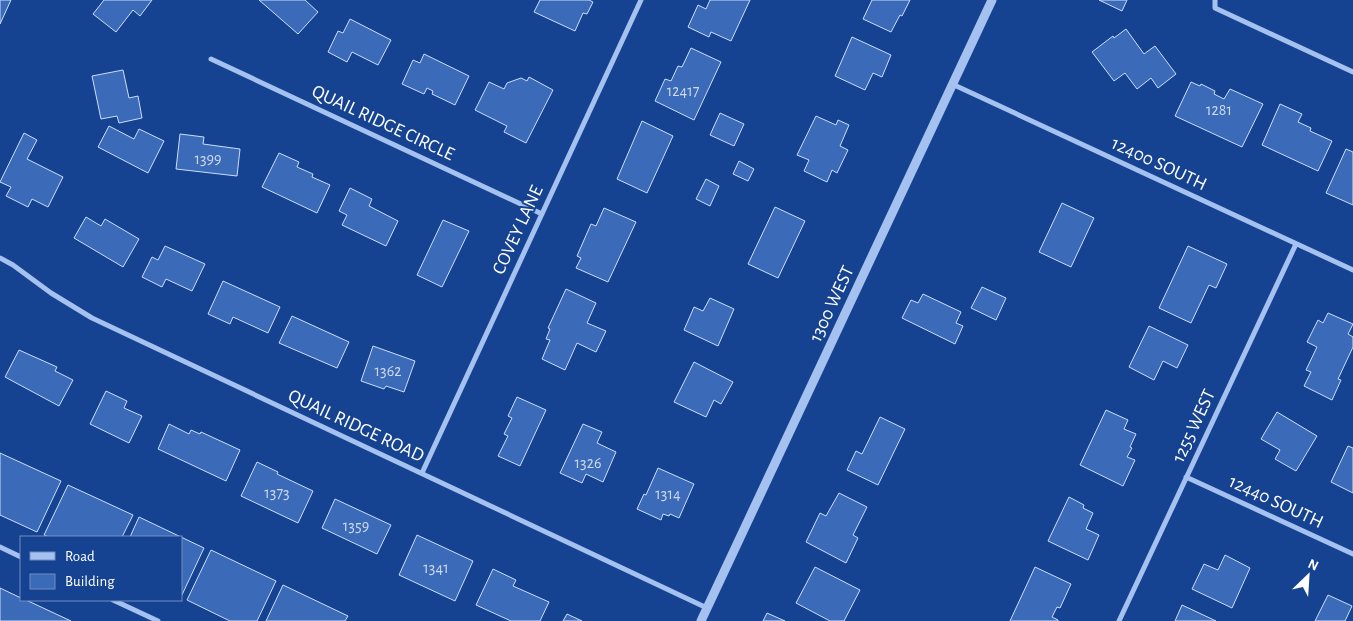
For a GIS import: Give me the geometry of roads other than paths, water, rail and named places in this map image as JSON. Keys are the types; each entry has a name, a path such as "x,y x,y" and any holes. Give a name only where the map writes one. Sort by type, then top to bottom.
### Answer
{"street":[{"name":"COVEY LANE","path":"422,473 641,0"},
{"name":"1300 WEST","path":"701,621 992,0"},
{"path":"1215,0 1216,8 1353,72"},
{"name":"QUAIL RIDGE CIRCLE","path":"211,59 542,214"},
{"name":"12400 SOUTH","path":"952,84 1353,270"},
{"name":"1255 WEST","path":"1119,621 1296,244"},
{"name":"QUAIL RIDGE ROAD","path":"0,258 92,318 707,608"},
{"name":"12440 SOUTH","path":"1186,477 1353,554"},
{"path":"0,547 20,557"},
{"path":"115,601 158,621"}]}
